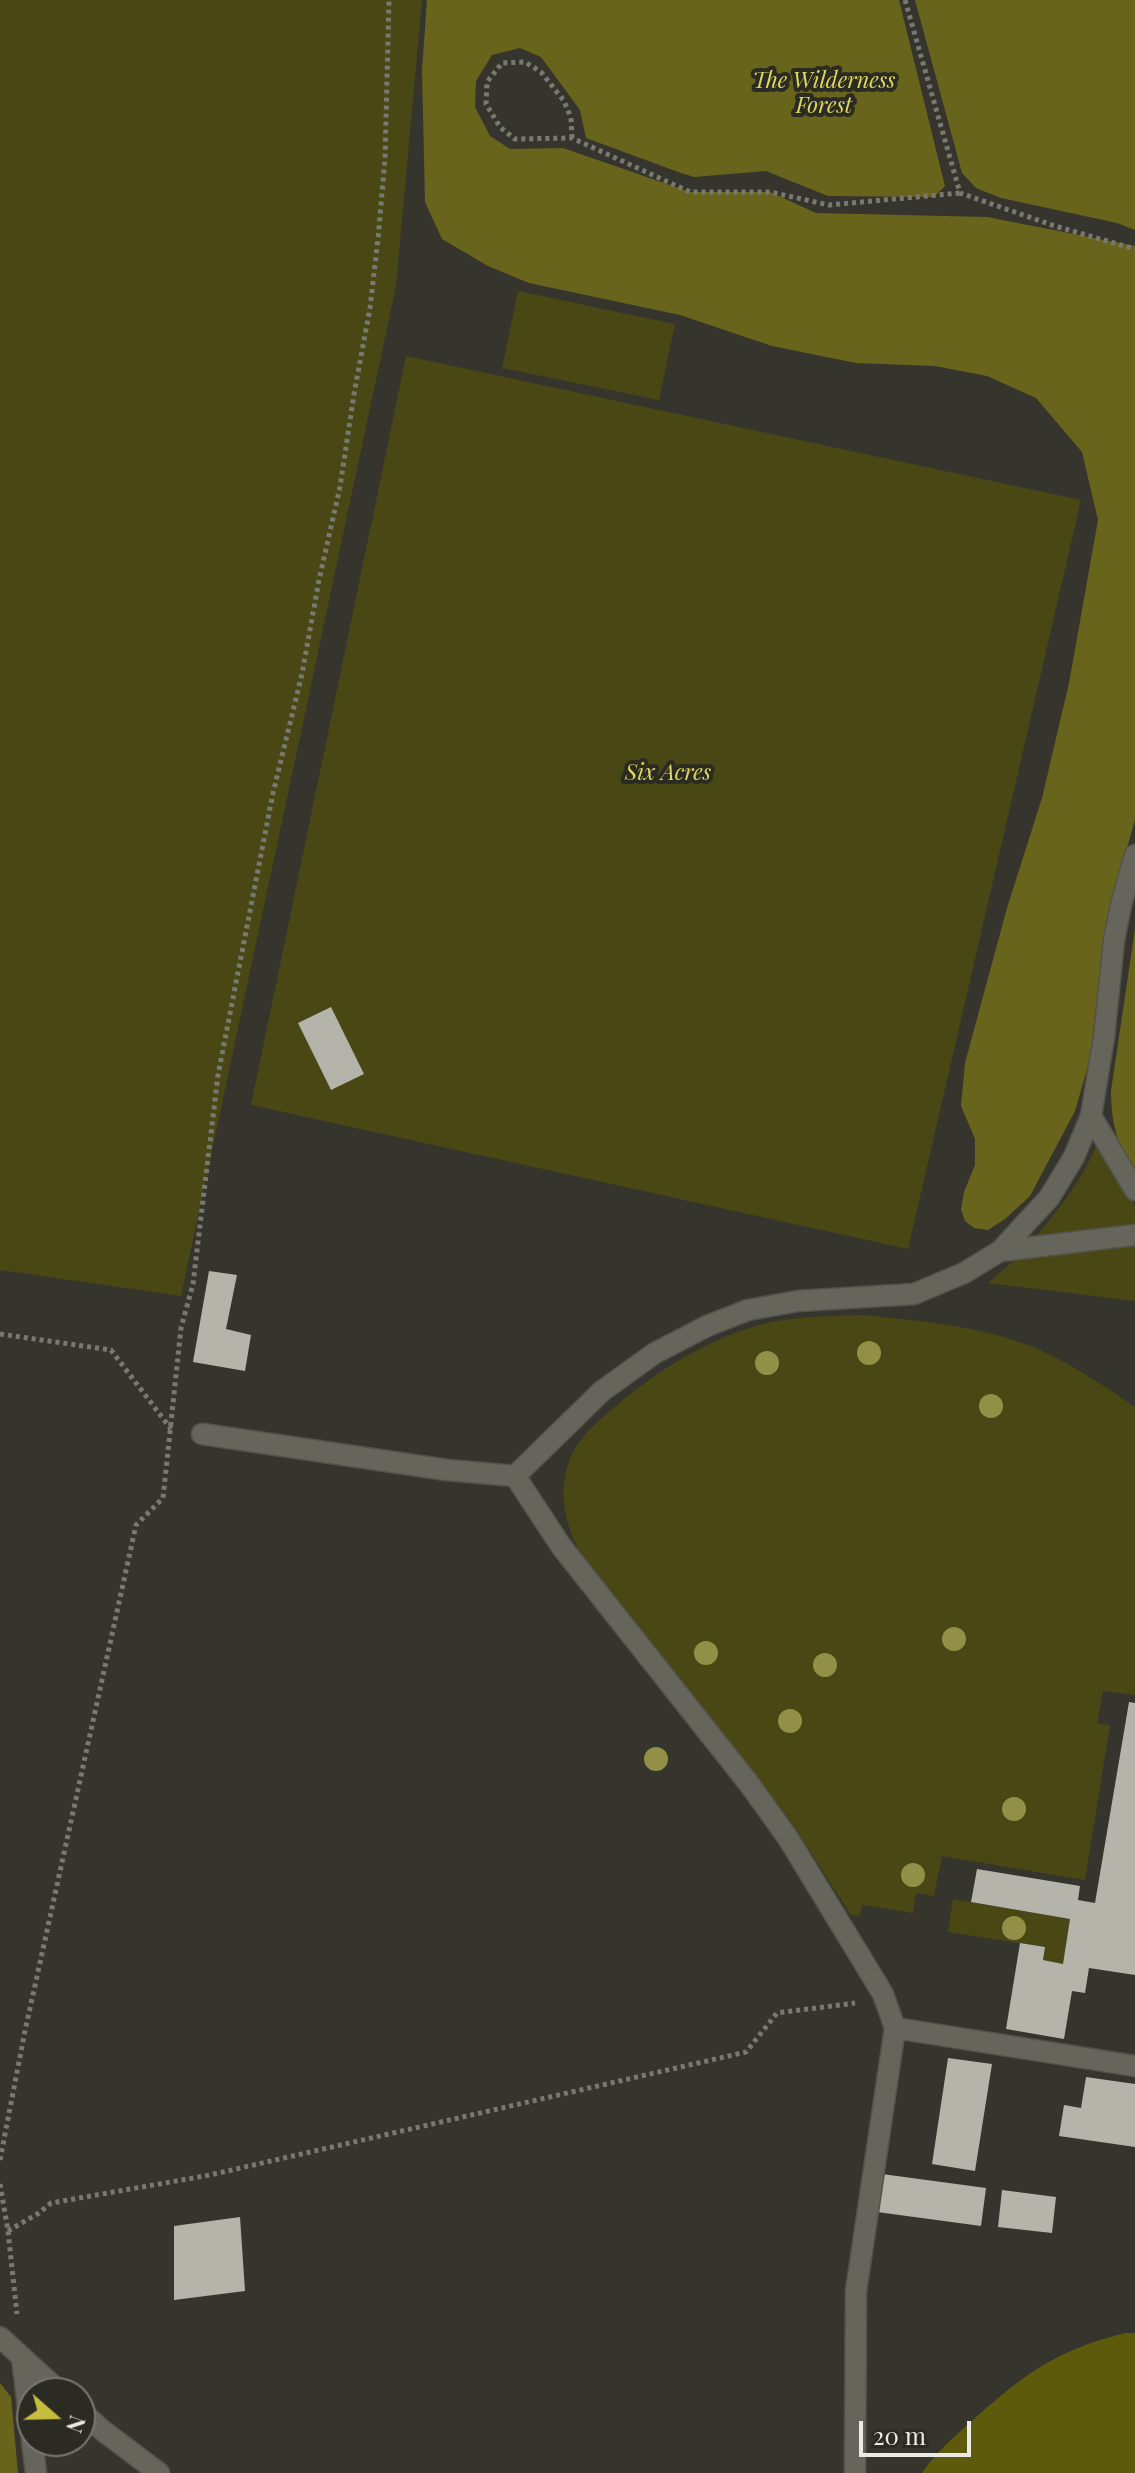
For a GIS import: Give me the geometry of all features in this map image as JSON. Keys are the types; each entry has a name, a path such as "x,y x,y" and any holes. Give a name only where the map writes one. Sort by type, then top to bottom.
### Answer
{"lane":[{"path":"202,1434 447,1470 515,1476 602,1391 655,1353 707,1326 748,1310 798,1301 914,1294 964,1273 1000,1251 1049,1198 1074,1157 1091,1116 1104,1037 1114,940 1135,855"},
{"path":"1091,1116 1135,1190"},
{"path":"1000,1251 1135,1235"},
{"path":"515,1476 561,1546 750,1785 788,1838 883,1994 895,2028 856,2291 855,2473"},
{"path":"895,2028 1135,2066"},
{"path":"0,2337 44,2377"},
{"path":"22,2357 36,2473"},
{"path":"96,2423 159,2473"}],"path":[{"path":"0,2160 25,2031 136,1525 163,1498 181,1328 193,1284 218,1075 273,793 302,674 340,487 370,308 385,159 389,0"},
{"path":"905,0 960,193"},
{"path":"572,138 571,118 564,101 541,72 525,62 502,63 487,82 486,104 500,127 515,139 572,138 690,192 770,192 829,205 960,193 1055,226 1135,249"},
{"path":"0,1334 111,1350 171,1430"},
{"path":"8,2231 51,2203 210,2175 746,2052 777,2013 863,2002"},
{"path":"0,2184 22,2357"}],"green space":[{"path":"0,0 422,0 396,286 181,1296 0,1270"},
{"name":"The Wilderness Forest","path":"427,0 899,0 945,186 934,197 828,196 766,171 694,177 681,173 586,138 580,110 541,57 520,48 492,55 476,81 475,107 490,136 510,149 563,148 690,192 770,192 816,213 987,217 1135,246 1135,820 1103,948 1090,1059 1075,1111 1030,1196 988,1230 974,1228 965,1221 961,1209 975,1165 975,1139 961,1106 965,1063 1007,908 1042,798 1069,683 1098,520 1082,452 1036,398 987,376 935,366 856,363 772,346 680,315 529,283 488,266 442,239 425,202 422,70"},
{"name":"The Wilderness Forest","path":"915,0 1135,0 1135,230 1117,223 1001,198 976,188 962,173"},
{"path":"518,291 675,324 659,400 502,368"},
{"name":"Six Acres","path":"406,356 1081,500 908,1249 251,1105"},
{"path":"1135,929 1135,1176 1117,1135 1111,1091"},
{"path":"1096,1146 1105,1152 1135,1206 1135,1226 1033,1240 1076,1184"},
{"path":"1135,1245 1135,1301 988,1283 1016,1259"},
{"path":"862,1315 978,1330 1023,1343 1068,1364 1135,1407 1135,1695 1103,1691 1097,1724 1110,1725 1085,1880 942,1856 934,1896 916,1893 913,1913 862,1905 860,1916 851,1915 792,1823 579,1550 574,1539 564,1504 565,1480 571,1456 590,1429 632,1393 683,1358 720,1339 759,1325 810,1317"},
{"path":"953,1899 1070,1919 1063,1964 1043,1960 1044,1947 948,1932"},
{"path":"0,2383 11,2397 18,2473 0,2473"}],"shaded area":[{"path":"1126,2333 1135,2333 1135,2473 922,2473 952,2439 1026,2376 1061,2355"}],"building":[{"path":"331,1007 364,1074 331,1090 298,1023"},
{"path":"209,1271 237,1275 226,1329 251,1335 245,1371 193,1362"},
{"path":"1129,1702 1135,1703 1135,1975 1089,1968 1085,1993 1072,1991 1064,2039 1006,2029 1020,1943 1045,1947 1043,1960 1063,1964 1070,1919 971,1902 977,1869 1080,1886 1078,1900 1095,1903"},
{"path":"948,2058 992,2064 975,2171 932,2164"},
{"path":"1086,2077 1135,2084 1135,2147 1059,2136 1064,2105 1081,2108"},
{"path":"882,2174 986,2188 981,2226 877,2212"},
{"path":"1002,2190 1056,2197 1052,2233 998,2227"},
{"path":"240,2217 245,2291 174,2300 174,2226"}]}
